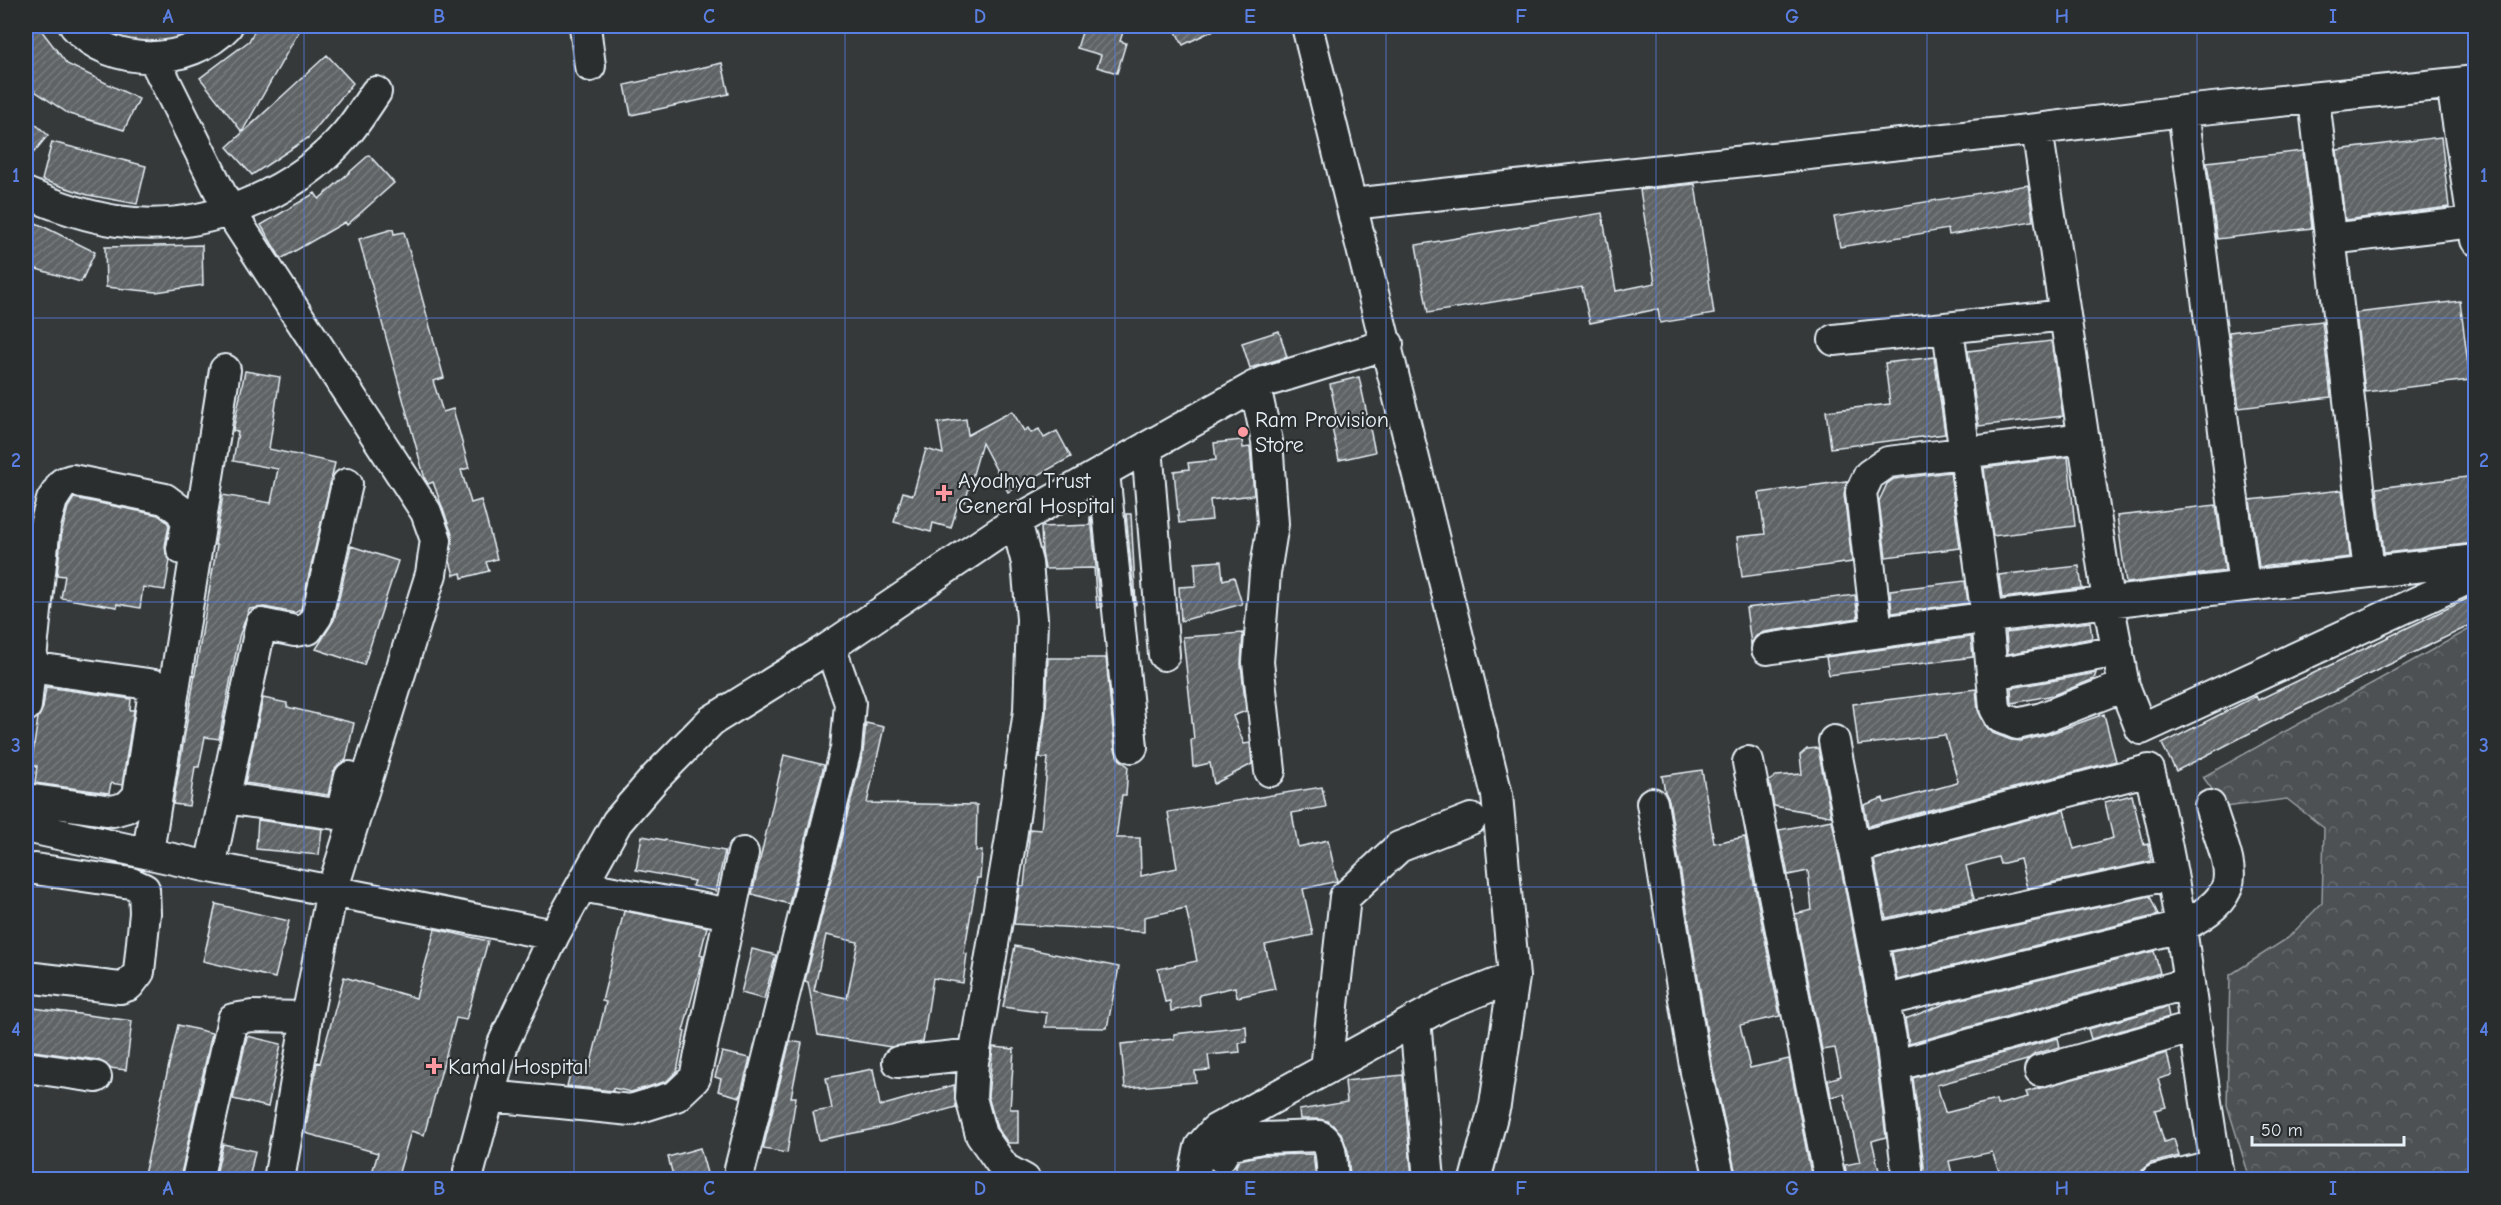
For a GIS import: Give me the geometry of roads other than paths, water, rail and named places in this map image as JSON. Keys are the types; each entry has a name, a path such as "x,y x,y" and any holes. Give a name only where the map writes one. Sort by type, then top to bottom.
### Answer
{"street":[{"path":"75,26 103,46 133,56 153,57 163,57 193,49 227,26"},
{"path":"585,26 590,66"},
{"path":"1307,26 1388,344 1497,795 1514,977 1495,1105 1475,1179"},
{"path":"153,57 229,210 426,512 436,540 431,574 333,891 307,1017 279,1179"},
{"path":"1353,204 2182,111 2464,83 2474,231 2330,239"},
{"path":"26,193 69,212 119,222 170,222 229,210 267,195 310,168 347,133 376,92"},
{"path":"2314,99 2369,572"},
{"path":"2182,111 2244,586"},
{"path":"2037,129 2108,601 2124,686 2141,729 2475,575"},
{"path":"1834,340 2065,315"},
{"path":"1948,329 1987,617 1995,708 2000,717 2018,723 2042,718 2124,686"},
{"path":"469,1179 469,1171 503,1044 554,935 617,822 656,777 711,721 830,647 1016,521 1255,386 1388,344"},
{"path":"148,852 225,370"},
{"path":"1255,386 1267,441 1272,524 1265,573 1258,662 1270,771"},
{"path":"1877,632 1861,492 1869,475 1888,462 2084,438"},
{"path":"1147,447 1164,655"},
{"path":"1104,472 1132,747"},
{"path":"26,706 45,525 52,500 63,483 72,480 165,500 181,511 187,523 173,605"},
{"path":"210,867 261,624 295,631 308,629 317,616 346,484"},
{"path":"1016,521 1027,563 1032,619 1029,711 1011,838 975,1054 972,1098 981,1135 1005,1169 1025,1179"},
{"path":"1767,649 2108,601 2475,560"},
{"path":"740,1169 846,749 850,703 830,647"},
{"path":"1992,674 2118,651"},
{"path":"26,800 113,811 127,807 138,796 155,685 30,667"},
{"path":"225,798 336,814 342,806 360,737"},
{"path":"1834,741 1894,1066 1907,1169 1904,1179"},
{"path":"1748,762 1830,1179"},
{"path":"1854,848 2149,770 2163,822 2172,874 2218,1172 2156,1179"},
{"path":"1652,803 1696,1072 1720,1179"},
{"path":"1883,1001 2181,927 2205,914 2224,896 2231,874 2210,806"},
{"path":"1326,1069 1345,897 1399,847 1471,819"},
{"path":"26,977 120,988 129,986 139,972 145,913 144,889 131,882 30,868 33,829 210,867 554,935"},
{"path":"489,1096 631,1110 676,1096 695,1078 743,853"},
{"path":"1872,939 2172,874"},
{"path":"582,886 730,914"},
{"path":"1219,1155 1326,1069 1443,1005 1514,977"},
{"path":"1894,1066 2189,982"},
{"path":"196,1179 233,1019 252,1016 307,1017"},
{"path":"1415,1020 1429,1179"},
{"path":"2040,1071 2196,1027"},
{"path":"898,1062 975,1054"},
{"path":"26,1067 96,1077"},
{"path":"1219,1155 1228,1145 1261,1138 1319,1136 1325,1138 1329,1145 1333,1179"},
{"path":"1193,1179 1200,1147 1219,1155"}],"place":[{"name":"Ram Provision Store","path":"1243,432"},
{"name":"Ayodhya Trust General Hospital","path":"944,493"},
{"name":"Kamal Hospital","path":"434,1066"}]}
